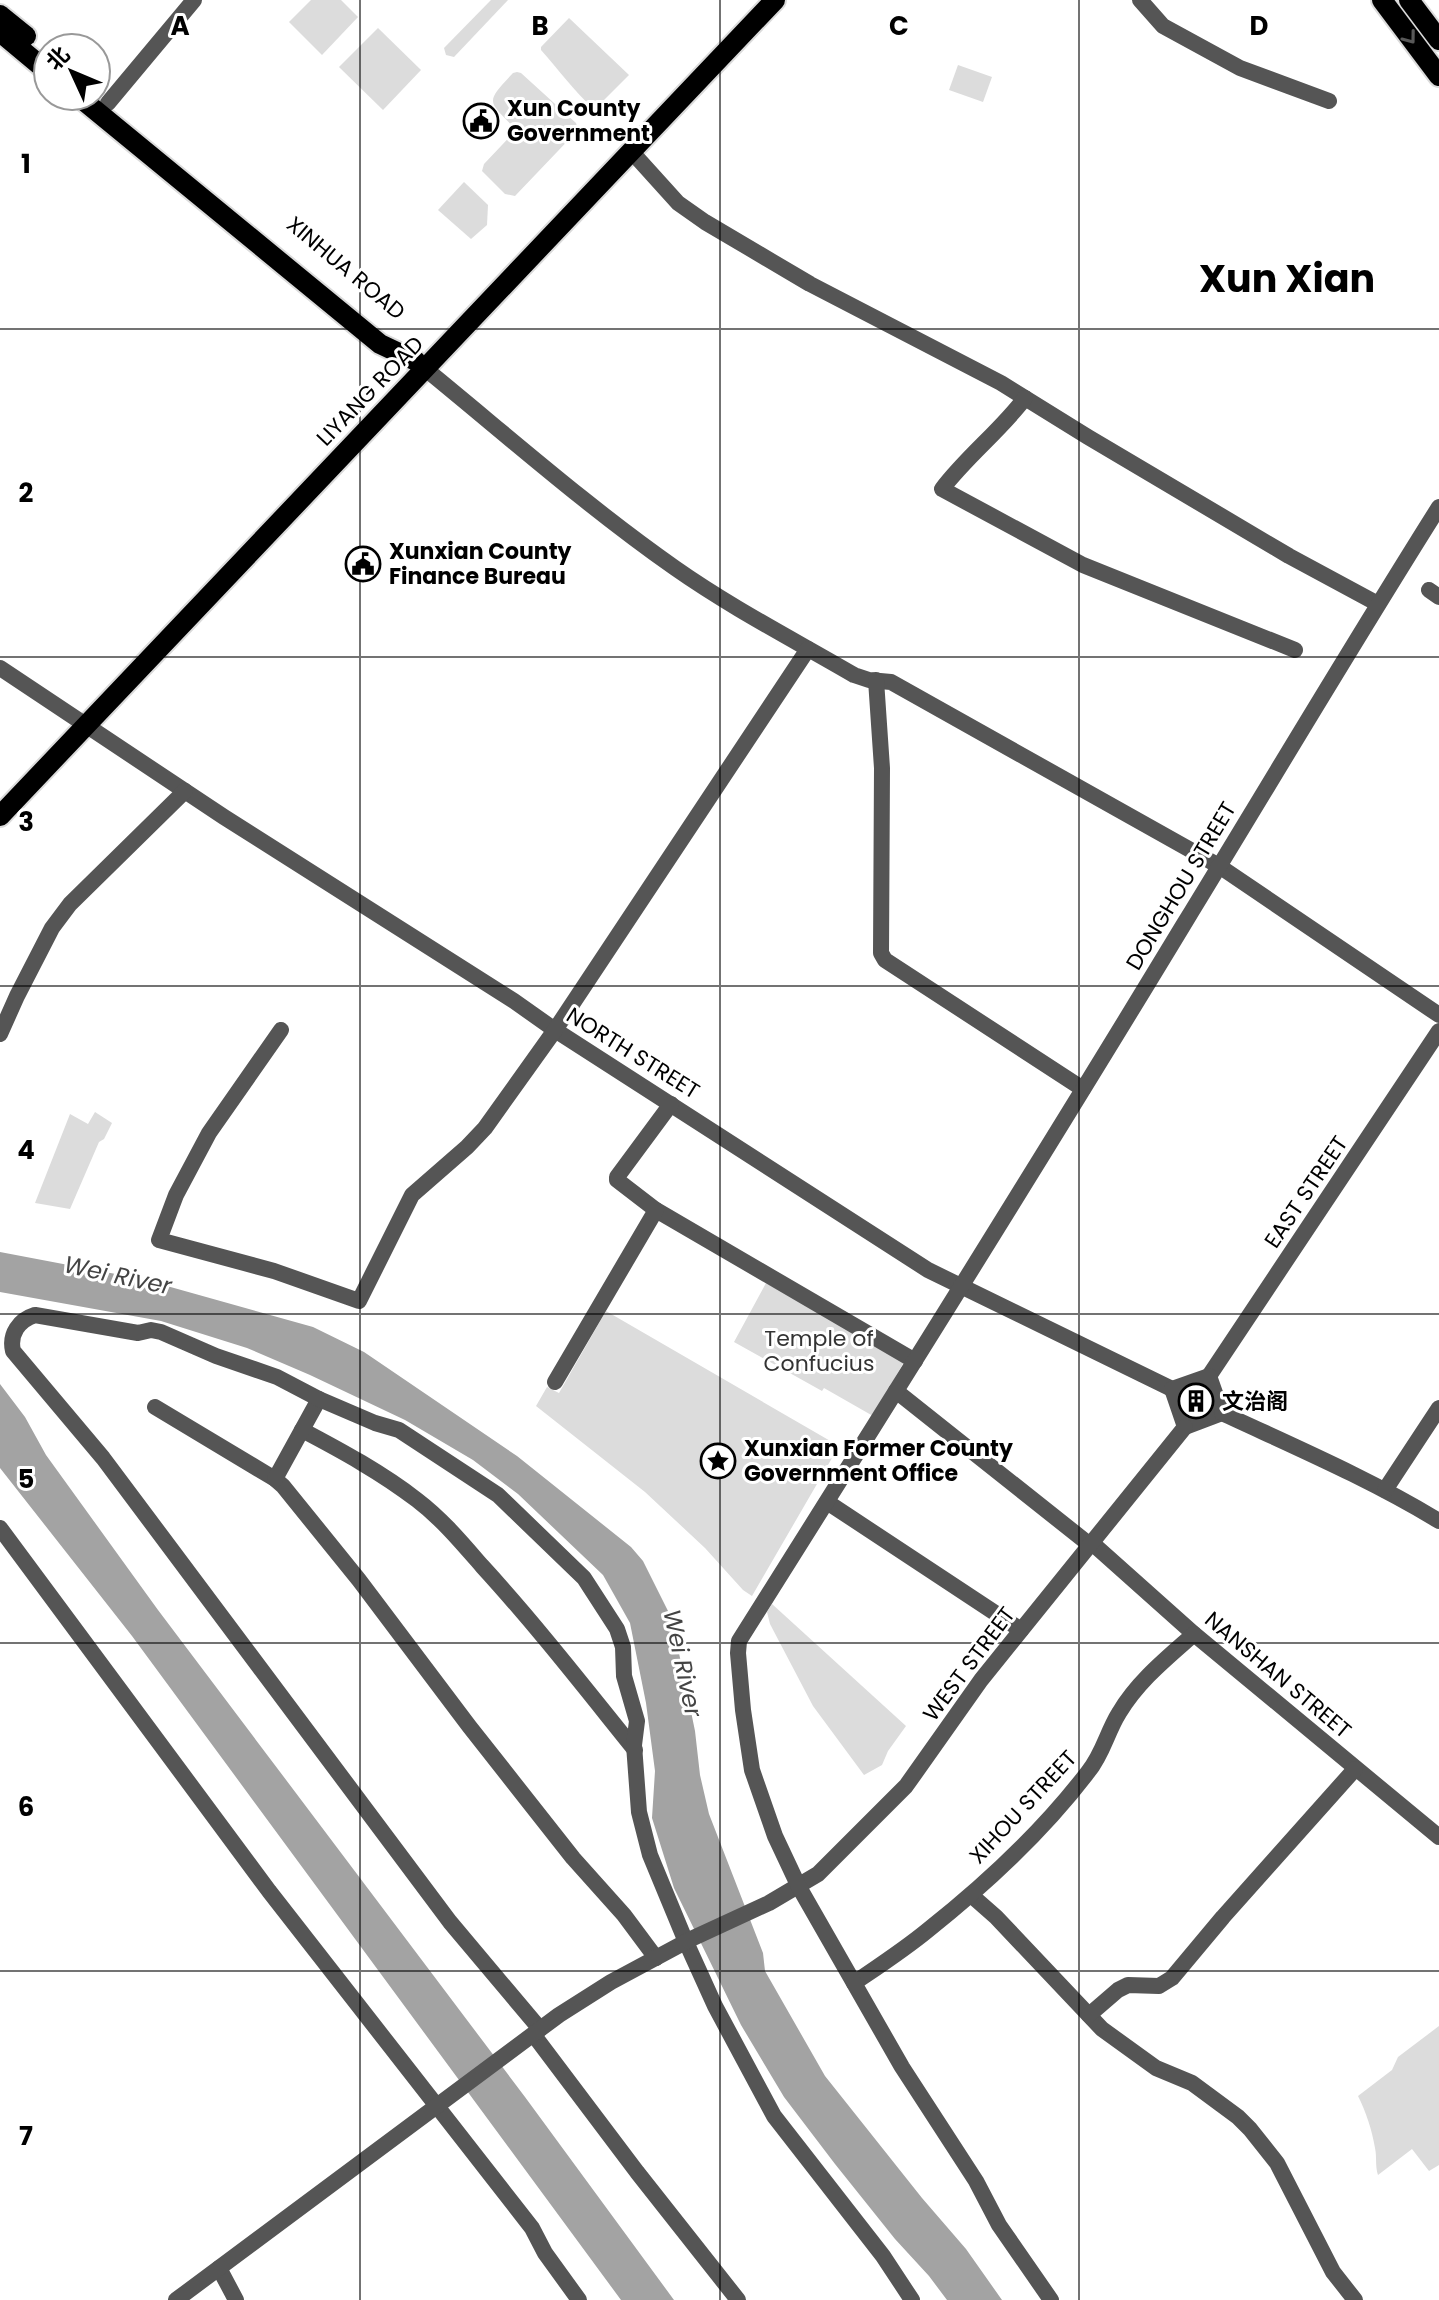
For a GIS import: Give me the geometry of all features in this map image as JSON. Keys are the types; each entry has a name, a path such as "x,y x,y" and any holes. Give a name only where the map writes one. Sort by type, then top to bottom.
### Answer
{"main road":[{"name":"LIYANG ROAD","path":"0,816 81,722 420,365 758,0"},
{"name":"LIYANG ROAD","path":"420,365 775,0"},
{"path":"1382,0 1439,76"},
{"path":"1409,0 1439,40"},
{"path":"0,15 32,41"},
{"path":"0,32 32,59"},
{"name":"XINHUA ROAD","path":"112,106 389,334 420,365"},
{"name":"XINHUA ROAD","path":"97,112 380,344 420,365"},
{"name":"LIYANG ROAD","path":"0,799 81,722"}],"street":[{"path":"112,87 194,0"},
{"path":"1140,0 1163,26 1240,68 1329,101"},
{"path":"631,151 678,203 697,217 810,284 1025,398 1299,562 1378,604"},
{"path":"420,365 590,504 673,566 742,612 854,675 891,682 1219,866 1439,1015"},
{"path":"1025,398 942,489 1083,565 1295,650"},
{"name":"DONGHOU STREET","path":"1051,2300 999,2225 976,2181 902,2067 799,1887 775,1836 752,1770 743,1710 739,1641 961,1288 1439,507"},
{"path":"281,1030 209,1133 176,1195 159,1240 274,1271 359,1301 412,1195 485,1128 555,1030 808,649"},
{"name":"NORTH STREET","path":"0,668 893,1249 961,1288 1172,1389"},
{"path":"876,680 882,768 881,953 885,960 1083,1089"},
{"path":"0,1034 52,928 70,904 185,791"},
{"name":"EAST STREET","path":"1209,1376 1439,1031"},
{"path":"671,1104 617,1180 656,1210 915,1361"},
{"path":"555,1382 656,1210"},
{"path":"738,2300 532,2037 450,1922 103,1458 13,1351 11,1344 15,1329 26,1318 35,1315 138,1333 151,1330 277,1377 319,1399 399,1430 498,1495 584,1578 617,1629 623,1647 624,1676 637,1721 635,1750 639,1812 650,1855 715,2006 774,2116 874,2243 912,2300"},
{"path":"1222,1413 1185,1427 1172,1389 1209,1376 1222,1413 1385,1490 1439,1521"},
{"name":"NANSHAN STREET","path":"896,1391 1091,1544 1194,1634 1439,1837"},
{"path":"275,1479 319,1399"},
{"path":"155,1407 283,1486 554,1834 594,1884 624,1915 656,1958"},
{"path":"1385,1490 1439,1408"},
{"name":"WEST STREET","path":"176,2300 442,2102 611,1982 688,1940 767,1904 818,1874 906,1786 981,1680 1185,1427"},
{"path":"302,1430 399,1487 449,1529 523,1611 635,1750"},
{"path":"827,1502 1021,1630"},
{"path":"0,1528 269,1891 442,2102 579,2300"},
{"name":"XIHOU STREET","path":"854,1983 926,1932 971,1895 1039,1828 1090,1771 1119,1713 1135,1690 1194,1634"},
{"path":"1089,2015 1128,1985 1159,1986 1172,1978 1355,1769"},
{"path":"971,1895 996,1917 1102,2029 1164,2073 1192,2083 1250,2129 1277,2163 1333,2272 1355,2300"},
{"path":"219,2268 236,2300"}],"green space":[{"path":"311,0 341,0 358,17 322,55 289,22"},
{"path":"491,0 508,0 454,57 446,55 444,48"},
{"path":"569,18 629,75 596,108 579,94 541,50"},
{"path":"378,28 421,70 383,110 339,67"},
{"path":"958,65 992,77 983,102 949,90"},
{"path":"517,72 576,123 578,130 515,196 505,194 482,171 484,164 516,130 493,102 497,91"},
{"path":"464,182 488,205 487,225 471,239 438,210"},
{"path":"95,1112 112,1123 104,1139 99,1142 70,1209 35,1203 70,1114 88,1124"},
{"name":"Temple of Confucius","path":"766,1283 905,1360 873,1416 734,1342"},
{"name":"Xunxian Former County Government Office","path":"606,1311 839,1446 752,1596 645,1492 536,1406 547,1387 559,1393"},
{"path":"772,1604 906,1726 882,1765 864,1775 813,1706 770,1624 767,1612"},
{"path":"1439,2026 1439,2165 1429,2171 1412,2149 1378,2175 1372,2135 1358,2096 1392,2070 1398,2057"}],"water":[{"name":"Wei River","path":"0,1252 142,1279 313,1327 364,1352 517,1456 631,1547 643,1561 672,1619 709,1814 763,1953 765,1971 825,2076 966,2249 1002,2300 947,2300 784,2097 741,2025 674,1888 652,1818 655,1771 646,1703 630,1623 603,1575 518,1494 473,1460 405,1420 247,1348 161,1321 0,1292"},
{"path":"0,1384 25,1417 46,1455 158,1610 674,2300 621,2300 132,1636 0,1468"}],"place":[{"name":"Xun County Government","path":"481,121"},
{"name":"Xunxian County Finance Bureau","path":"363,564"},
{"name":"文治阁","path":"1196,1401"},
{"name":"Xunxian Former County Government Office","path":"718,1461"}],"district":[{"name":"Xun Xian","path":"1287,278"}]}
